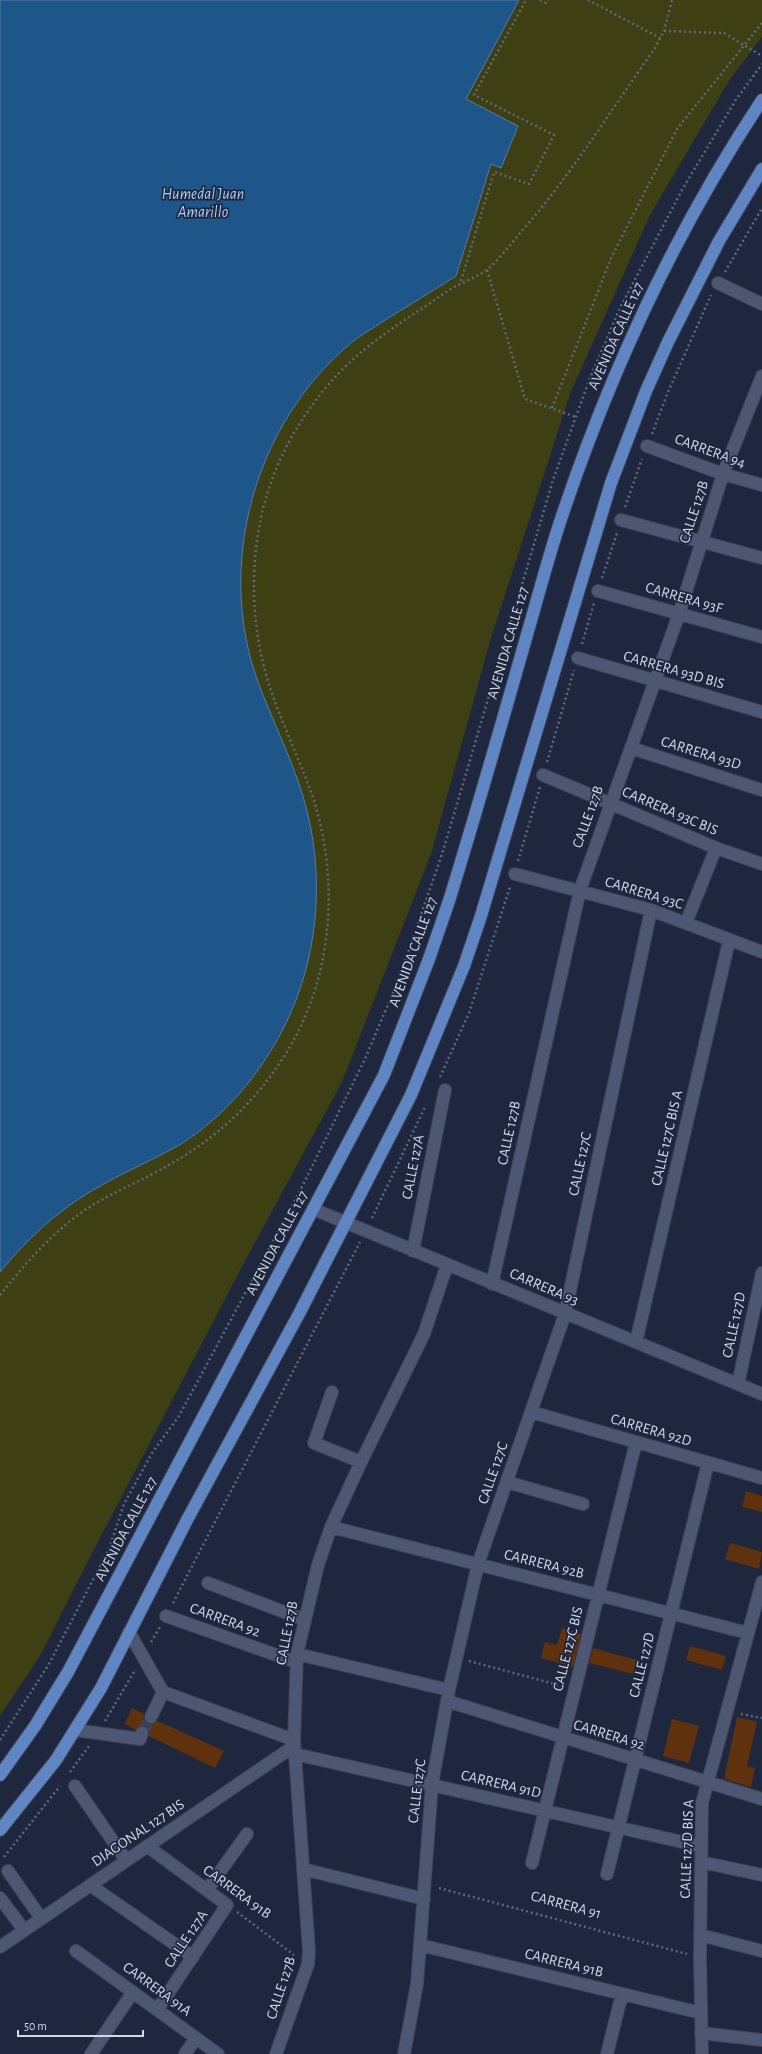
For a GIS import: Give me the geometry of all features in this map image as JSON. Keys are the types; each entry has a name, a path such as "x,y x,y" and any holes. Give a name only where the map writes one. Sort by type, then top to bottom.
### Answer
{"main road":[{"name":"AVENIDA CALLE 127","path":"0,1775 35,1726 68,1672 384,1075 429,959 468,838 562,516 592,430 627,346 663,269 716,175 760,105"},
{"path":"0,1830 56,1760 101,1688 129,1632 346,1223 411,1096 464,966 526,769 577,593 611,483 646,391 697,283 762,169"}],"street":[{"path":"718,283 762,304"},
{"name":"CALLE 127B","path":"492,1284 580,890 679,614 723,474 762,376"},
{"name":"CARRERA 94","path":"647,446 723,474 762,485"},
{"path":"621,520 762,558"},
{"name":"CARRERA 93F","path":"598,590 762,637"},
{"name":"CARRERA 93D BIS","path":"578,658 655,682 762,712"},
{"name":"CARRERA 93D","path":"631,748 762,790"},
{"name":"CARRERA 93C BIS","path":"543,775 716,848 762,864"},
{"path":"686,923 716,848"},
{"name":"CARRERA 93C","path":"514,874 580,890 651,910 762,952"},
{"name":"CALLE 127C","path":"404,2054 417,1984 432,1784 448,1696 478,1564 565,1314 651,910"},
{"name":"CALLE 127C BIS A","path":"636,1342 729,940"},
{"name":"CALLE 127A","path":"413,1251 445,1090"},
{"name":"CARRERA 93","path":"313,1209 762,1394"},
{"name":"CALLE 127B","path":"276,2054 308,1964 308,1931 294,1747 297,1658 305,1620 318,1565 331,1527 424,1334 447,1265"},
{"name":"CALLE 127D","path":"738,1384 762,1273"},
{"path":"332,1392 314,1443 361,1462"},
{"name":"CARRERA 92D","path":"531,1412 762,1478"},
{"name":"CALLE 127C BIS","path":"532,1863 636,1442"},
{"name":"CALLE 127D","path":"607,1874 708,1463"},
{"path":"507,1482 583,1504"},
{"name":"CARRERA 92B","path":"331,1527 748,1633"},
{"name":"CALLE 127D BIS A","path":"702,2054 700,2013 700,1846 702,1803 762,1582"},
{"path":"208,1583 305,1620"},
{"name":"CARRERA 92","path":"166,1616 297,1658 448,1696 563,1737 762,1799"},
{"path":"129,1632 163,1692 151,1717"},
{"name":"CARRERA 91D","path":"163,1692 294,1747 432,1784 700,1846"},
{"path":"75,1730 140,1739 142,1733"},
{"name":"DIAGONAL 127 BIS","path":"0,1947 294,1747"},
{"path":"75,1786 126,1860"},
{"path":"207,1890 247,1834"},
{"name":"CARRERA 91B","path":"147,1846 227,1905"},
{"path":"700,1862 762,1875"},
{"path":"303,1869 424,1899"},
{"path":"8,1871 41,1918"},
{"path":"90,1885 193,1956"},
{"path":"0,1898 24,1930"},
{"name":"CALLE 127A","path":"157,2010 227,1905"},
{"path":"700,1935 762,1951"},
{"name":"CARRERA 91B","path":"420,1945 700,2013"},
{"name":"CARRERA 91A","path":"76,1951 218,2054"},
{"path":"90,2054 133,1992"},
{"path":"607,2054 622,1994"},
{"path":"701,2033 762,2040"},
{"path":"185,2054 196,2038"}],"path":[{"path":"461,282 494,172 529,184 554,135 474,95 526,0"},
{"path":"540,0 546,3 548,0"},
{"path":"588,0 660,38"},
{"path":"0,1296 39,1250 64,1226 85,1210 107,1196 155,1173 196,1150 230,1123 264,1086 288,1051 298,1031 316,986 323,960 329,901 326,845 312,795 270,687 264,667 256,626 254,605 255,556 258,534 267,496 280,460 297,428 320,395 365,349 461,282 487,270 549,200 660,38 664,31 672,0"},
{"path":"552,408 612,256 677,129 762,23"},
{"path":"664,31 724,33 762,56"},
{"path":"0,1740 49,1664 109,1549 124,1504 152,1453 179,1416 298,1195 365,1060 400,976 443,851 553,480 590,378 620,308 682,190 735,101 762,64"},
{"path":"487,270 525,399 576,417"},
{"path":"457,1657 575,1690"},
{"path":"727,1711 762,1718"},
{"name":"CARRERA 91","path":"425,1884 700,1958"},
{"name":"CARRERA 91B","path":"227,1905 308,1964"}],"shaded area":[{"path":"519,0 762,0 762,37 730,79 650,215 570,394 491,638 431,854 342,1082 245,1261 40,1656 0,1716 0,1272 31,1238 67,1207 104,1184 181,1144 218,1116 250,1081 264,1062 287,1021 296,1000 305,974 311,948 315,921 316,866 313,839 300,787 258,682 246,637 241,590 243,544 252,498 268,454 290,413 318,376 355,340 456,276 491,164 501,167 466,99"}],"water":[{"name":"Humedal Juan Amarillo","path":"0,0 519,0 466,99 518,126 501,168 491,164 456,276 355,340 318,376 290,413 268,454 252,498 243,544 241,590 246,637 258,682 300,787 313,839 316,866 315,921 311,948 305,974 296,1000 287,1021 264,1062 250,1081 218,1116 181,1144 104,1184 67,1207 31,1238 0,1272"}],"building":[{"path":"746,1491 762,1496 762,1512 742,1507"},
{"path":"730,1543 762,1552 759,1569 725,1559"},
{"path":"562,1628 581,1634 573,1667 541,1658 545,1642 557,1645"},
{"path":"690,1646 726,1656 722,1670 686,1660"},
{"path":"593,1648 637,1660 633,1674 589,1663"},
{"path":"132,1708 144,1714 147,1724 152,1724 158,1721 224,1751 215,1768 149,1736 149,1731 145,1726 140,1726 136,1730 125,1724"},
{"path":"737,1717 757,1722 747,1766 755,1768 751,1787 724,1779"},
{"path":"672,1719 699,1726 689,1763 663,1756"}],"tunnel":[{"path":"142,1733 151,1717"}]}
